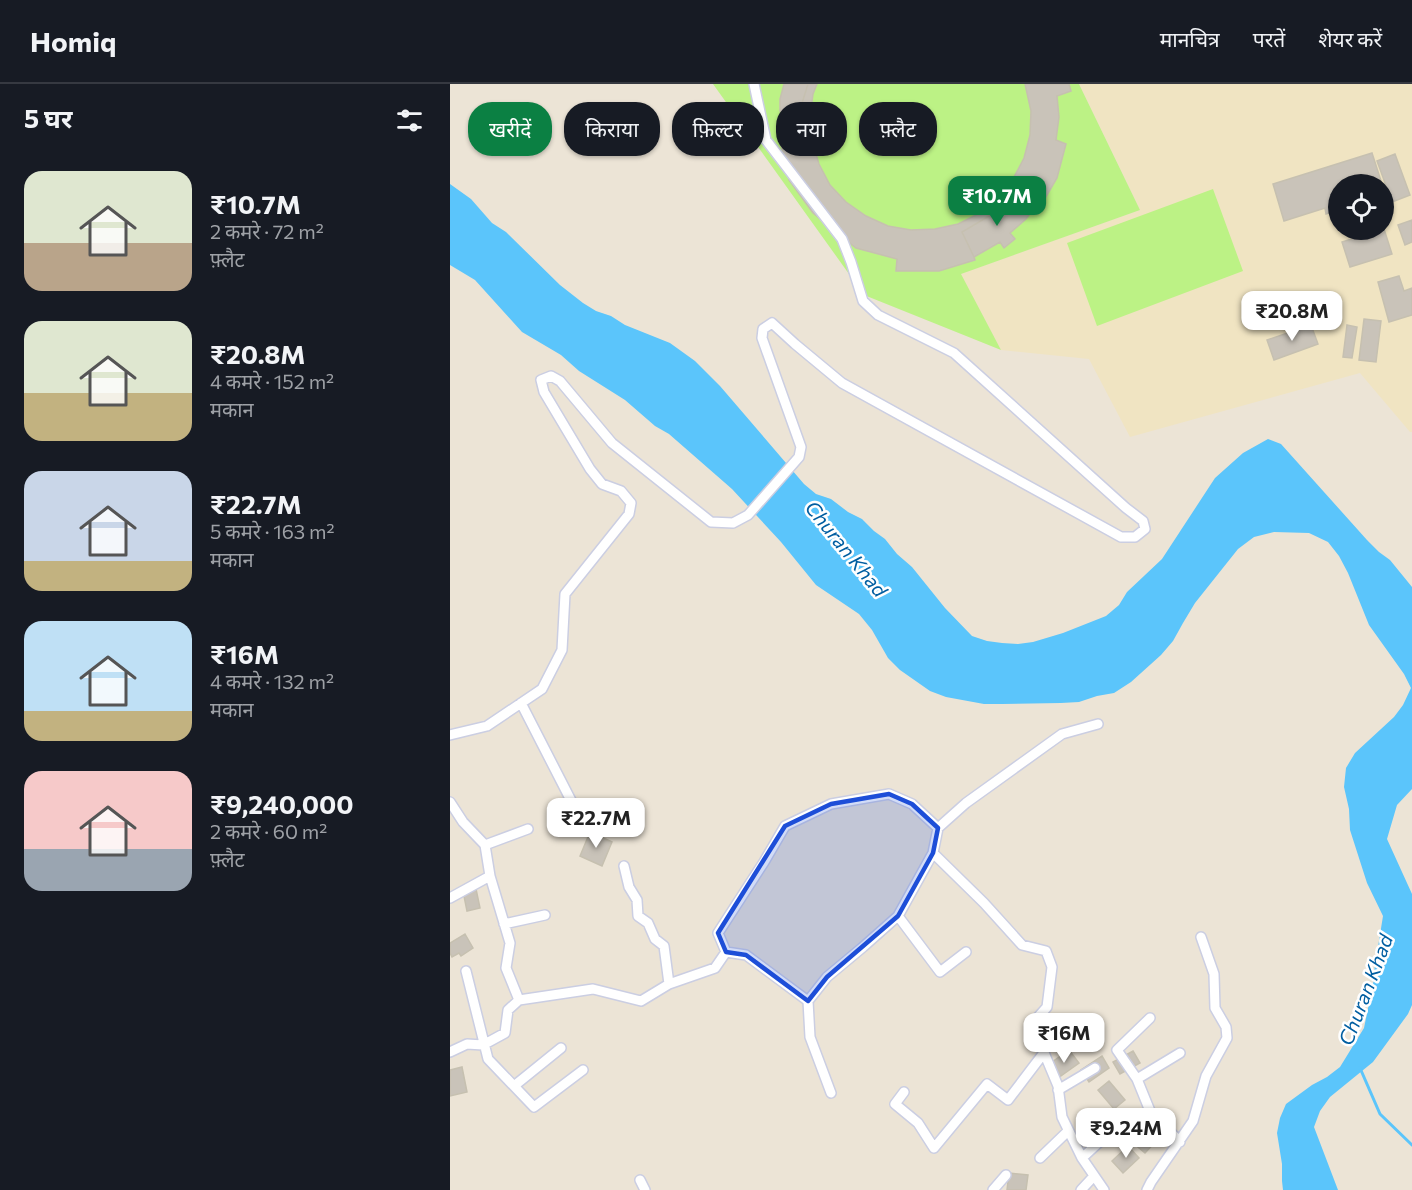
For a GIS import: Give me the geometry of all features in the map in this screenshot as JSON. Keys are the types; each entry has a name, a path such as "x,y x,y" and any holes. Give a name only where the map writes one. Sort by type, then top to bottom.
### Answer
{"street":[{"path":"450,735 488,726 542,689 562,650 565,594 629,514 631,503 621,491 602,484 590,469 544,392 541,380 551,376 560,381 612,443 711,522 733,523 748,515 799,458 801,447 762,338 763,329 772,323 843,383 1090,520 1121,537 1134,537 1145,529 1143,521 954,353 878,315 863,302 842,239 766,141 754,84"},
{"path":"521,703 580,818"},
{"path":"831,1094 810,1037 808,1001 827,977 898,916 933,853 938,828 966,803 1062,734 1098,724"},
{"path":"726,952 718,933 765,862 785,826 831,804 889,794 912,804 938,828"},
{"path":"450,802 463,822 485,845 490,876 510,943 506,968 519,1000"},
{"path":"485,845 528,829"},
{"path":"933,853 984,903 1022,945 1046,951 1052,967 1047,1007 1032,1024 1059,1090 1062,1117 1068,1131 1082,1158 1104,1190"},
{"path":"624,866 629,888 636,900 638,916 648,923 655,939 664,946 669,984"},
{"path":"450,898 490,876"},
{"path":"504,924 545,915"},
{"path":"898,916 940,972 966,952"},
{"path":"1147,1190 1193,1121 1206,1076 1227,1038 1226,1027 1215,1008 1214,974 1201,937"},
{"path":"450,1052 467,1044 483,1045 506,1033 508,1010 519,1000 592,989 641,1001 669,984 715,968 726,952"},
{"path":"726,952 746,956 808,1001"},
{"path":"466,971 488,1059 534,1107 583,1070"},
{"path":"1150,1018 1117,1050 1137,1079 1150,1111 1180,1142"},
{"path":"514,1086 561,1048"},
{"path":"1137,1079 1180,1053"},
{"path":"904,1092 895,1104 918,1123 934,1148 987,1084 1008,1100 1044,1054"},
{"path":"1059,1090 1095,1068"},
{"path":"1082,1158 1109,1133 1150,1111"},
{"path":"1040,1158 1068,1131"},
{"path":"993,1190 1006,1175"},
{"path":"1081,1190 1095,1176"},
{"path":"640,1180 645,1190"}],"highlighted area":[{"path":"889,794 912,804 938,828 933,853 898,916 827,977 808,1001 746,955 726,952 718,933 785,826 831,804"}],"shaded area":[{"path":"1079,84 1412,84 1412,432 1360,373 1130,437 1089,359 1001,350 960,274 1140,210"}],"green space":[{"path":"713,84 1079,84 1140,210 961,274 1001,350 864,295 764,155 764,102 726,102"},
{"path":"1213,189 1243,271 1097,326 1067,243"}],"water":[{"name":"Churan Khad","path":"450,184 471,199 492,223 506,232 560,285 583,303 625,325 670,343 695,361 720,386 804,484 816,494 831,499 862,519 885,539 972,636 1002,643 1033,642 1106,616 1119,605 1127,592 1162,559 1215,478 1243,453 1268,439 1281,444 1367,540 1390,560 1412,587 1412,789 1397,805 1387,839 1412,894 1412,1005 1373,1062 1330,1097 1320,1111 1314,1127 1338,1190 1283,1190 1277,1133 1286,1104 1340,1067 1364,1028 1383,916 1367,883 1350,830 1349,809 1344,787 1346,768 1355,753 1394,717 1411,688 1404,674 1369,625 1348,573 1328,542 1309,533 1274,532 1254,537 1238,549 1195,603 1173,641 1161,655 1131,682 1114,693 1079,702 984,704 946,697 930,691 900,670 888,658 872,630 859,614 816,585 781,542 732,489 669,434 655,426 625,400 579,371 561,355 522,332 475,280 450,265"}],"building":[{"path":"784,84 817,84 812,102 780,102"},
{"path":"784,84 808,84 802,102 780,102"},
{"path":"1025,84 1069,84 1071,91 1057,96 1059,117 1056,140 1066,144 1057,178 1036,214 1032,211 1010,233 1015,239 1004,248 1000,242 974,257 975,260 939,271 896,271 897,259 856,248 813,213 789,180 784,156 817,156 830,185 846,202 866,216 888,226 911,230 935,229 958,224 980,213 998,198 1013,179 1024,158 1030,135 1031,111"},
{"path":"1372,153 1379,174 1328,174 1328,213 1326,214 1325,208 1284,221 1273,184"},
{"path":"1395,154 1410,195 1394,201 1394,174 1382,174 1377,161"},
{"path":"1011,194 1032,211 1010,233 1015,239 1004,248 1000,242 974,257 962,232 991,215"},
{"path":"1412,220 1412,242 1405,245 1398,225"},
{"path":"1388,240 1392,254 1350,267 1342,242"},
{"path":"1399,276 1404,291 1412,288 1412,315 1389,322 1378,282"},
{"path":"1364,319 1381,321 1376,362 1359,360"},
{"path":"1311,325 1318,344 1274,360 1267,340"},
{"path":"1347,325 1357,327 1352,358 1343,357"},
{"path":"590,832 612,842 602,866 580,856"},
{"path":"476,889 480,908 467,911 463,891"},
{"path":"465,934 473,948 461,956 459,953 452,957 450,943"},
{"path":"1069,1050 1079,1063 1058,1078 1048,1065"},
{"path":"1133,1051 1140,1063 1120,1074 1113,1062"},
{"path":"1102,1056 1109,1068 1089,1082 1081,1070"},
{"path":"462,1067 467,1092 450,1096 450,1070"},
{"path":"1109,1081 1125,1100 1114,1109 1098,1090"},
{"path":"1147,1126 1160,1137 1145,1153 1133,1143"},
{"path":"1128,1146 1139,1158 1123,1173 1112,1161"},
{"path":"1009,1173 1028,1175 1026,1190 1007,1190"}],"waterway":[{"path":"1360,1068 1380,1114 1412,1145"}]}
